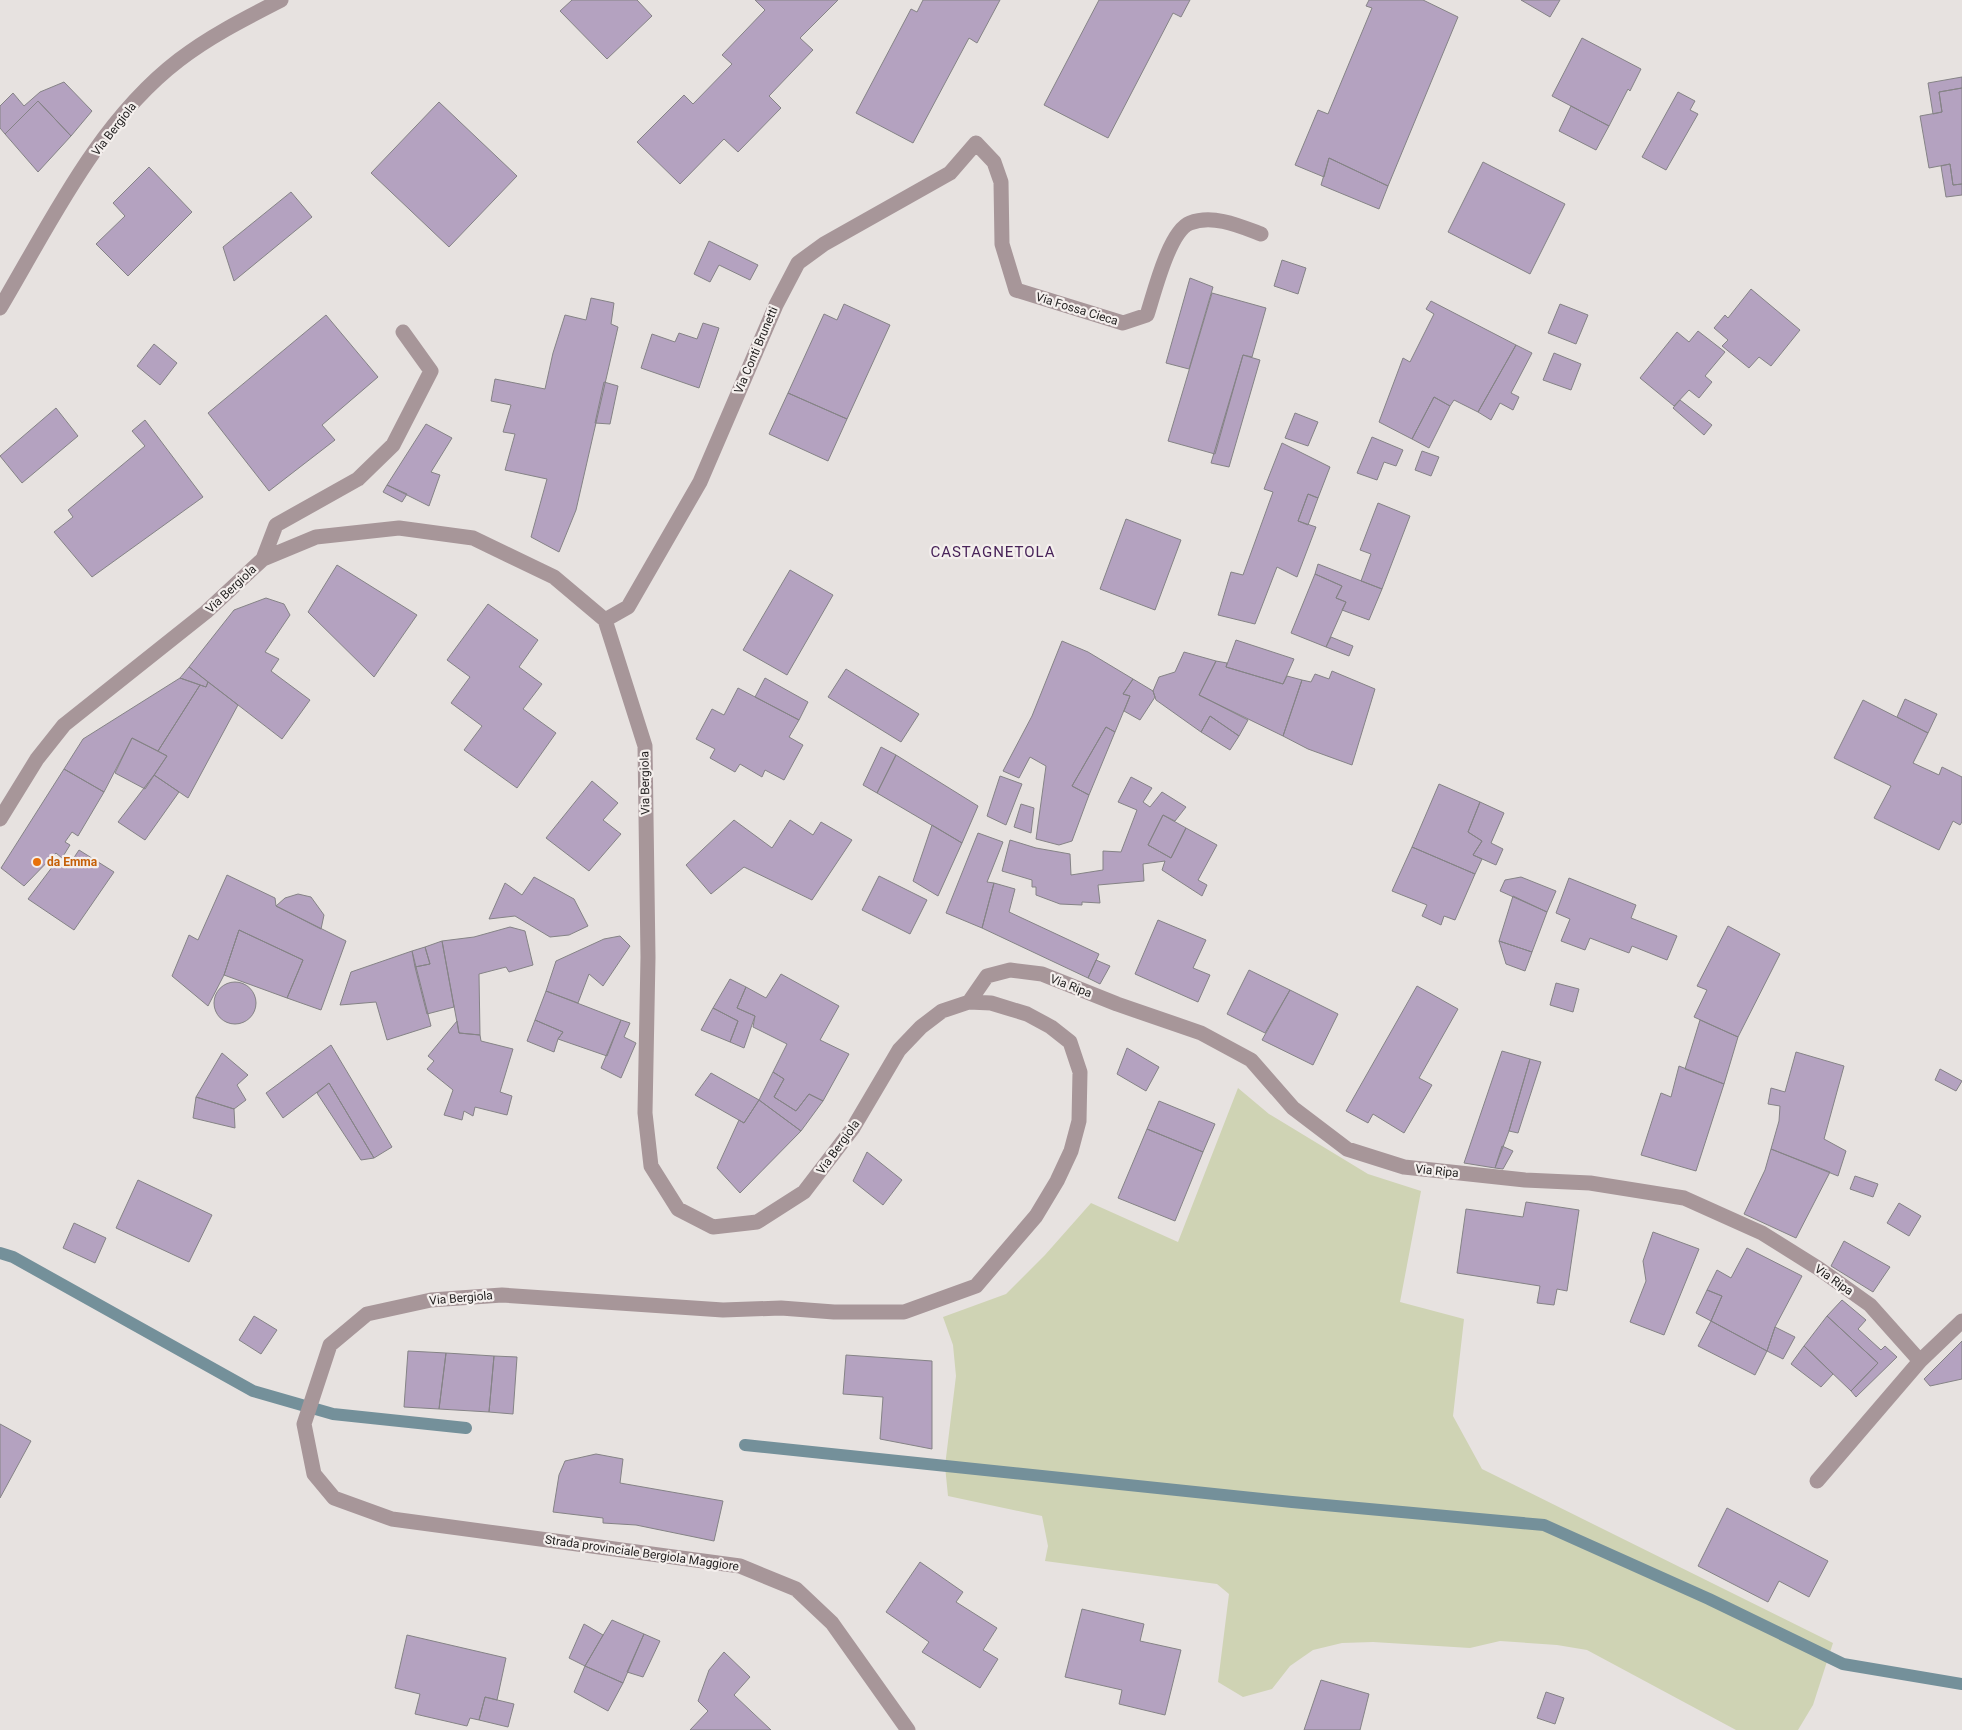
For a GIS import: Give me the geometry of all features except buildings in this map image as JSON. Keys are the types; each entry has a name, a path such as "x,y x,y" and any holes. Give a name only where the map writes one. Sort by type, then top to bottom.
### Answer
{"street":[{"name":"Via Bergiola","path":"0,308 100,144 141,95 179,60 240,21 280,0"},
{"name":"Via Fossa Cieca","path":"976,143 994,162 1002,182 1002,244 1016,290 1025,293 1123,323 1147,315 1170,245 1188,223 1205,220 1231,223 1261,234"},
{"name":"Via Conti Brunetti","path":"605,620 628,607 700,482 776,305 798,263 824,244 950,173 976,143"},
{"path":"263,559 276,525 358,479 393,445 431,371 403,332"},
{"name":"Via Bergiola","path":"0,819 37,759 64,725 206,612 263,559 316,537 399,528 474,538 554,577 605,620 645,746 648,940 645,1113 651,1166 678,1209 713,1227 757,1222 804,1192 853,1128 899,1050 921,1027 942,1011 969,1002 991,1003 1018,1011 1051,1027 1070,1042 1080,1072 1079,1121 1071,1151 1057,1181 1036,1216 976,1286 904,1312 834,1312 781,1308 723,1310 502,1295 431,1300 367,1314 330,1345 304,1424 314,1474 334,1498 392,1518 454,1528"},
{"name":"Via Ripa","path":"969,1002 987,976 1010,970 1042,974 1117,1004 1200,1033 1251,1060 1293,1108 1348,1149 1404,1167 1525,1180 1590,1183 1684,1198 1762,1233 1818,1268 1870,1305 1920,1361"},
{"path":"1817,1481 1920,1361 1962,1321"},
{"name":"Strada provinciale Bergiola Maggiore","path":"454,1528 740,1566 796,1589 832,1623 908,1730"}],"green space":[{"path":"1238,1088 1269,1114 1368,1174 1421,1191 1400,1302 1464,1319 1453,1416 1482,1469 1833,1643 1813,1705 1798,1730 1736,1730 1587,1650 1557,1645 1500,1641 1470,1648 1373,1642 1342,1643 1313,1650 1290,1666 1272,1689 1243,1697 1218,1682 1229,1594 1217,1584 1045,1561 1048,1546 1042,1516 948,1496 945,1466 956,1376 953,1345 943,1317 1006,1294 1045,1255 1091,1203 1178,1242"}],"waterway":[{"path":"0,1253 13,1257 253,1391 333,1414 466,1428"},
{"path":"745,1445 1292,1502 1544,1525 1709,1599 1843,1664 1962,1684"}],"place":[{"name":"da Emma","path":"37,862"}],"district":[{"name":"CASTAGNETOLA","path":"993,552"}]}
